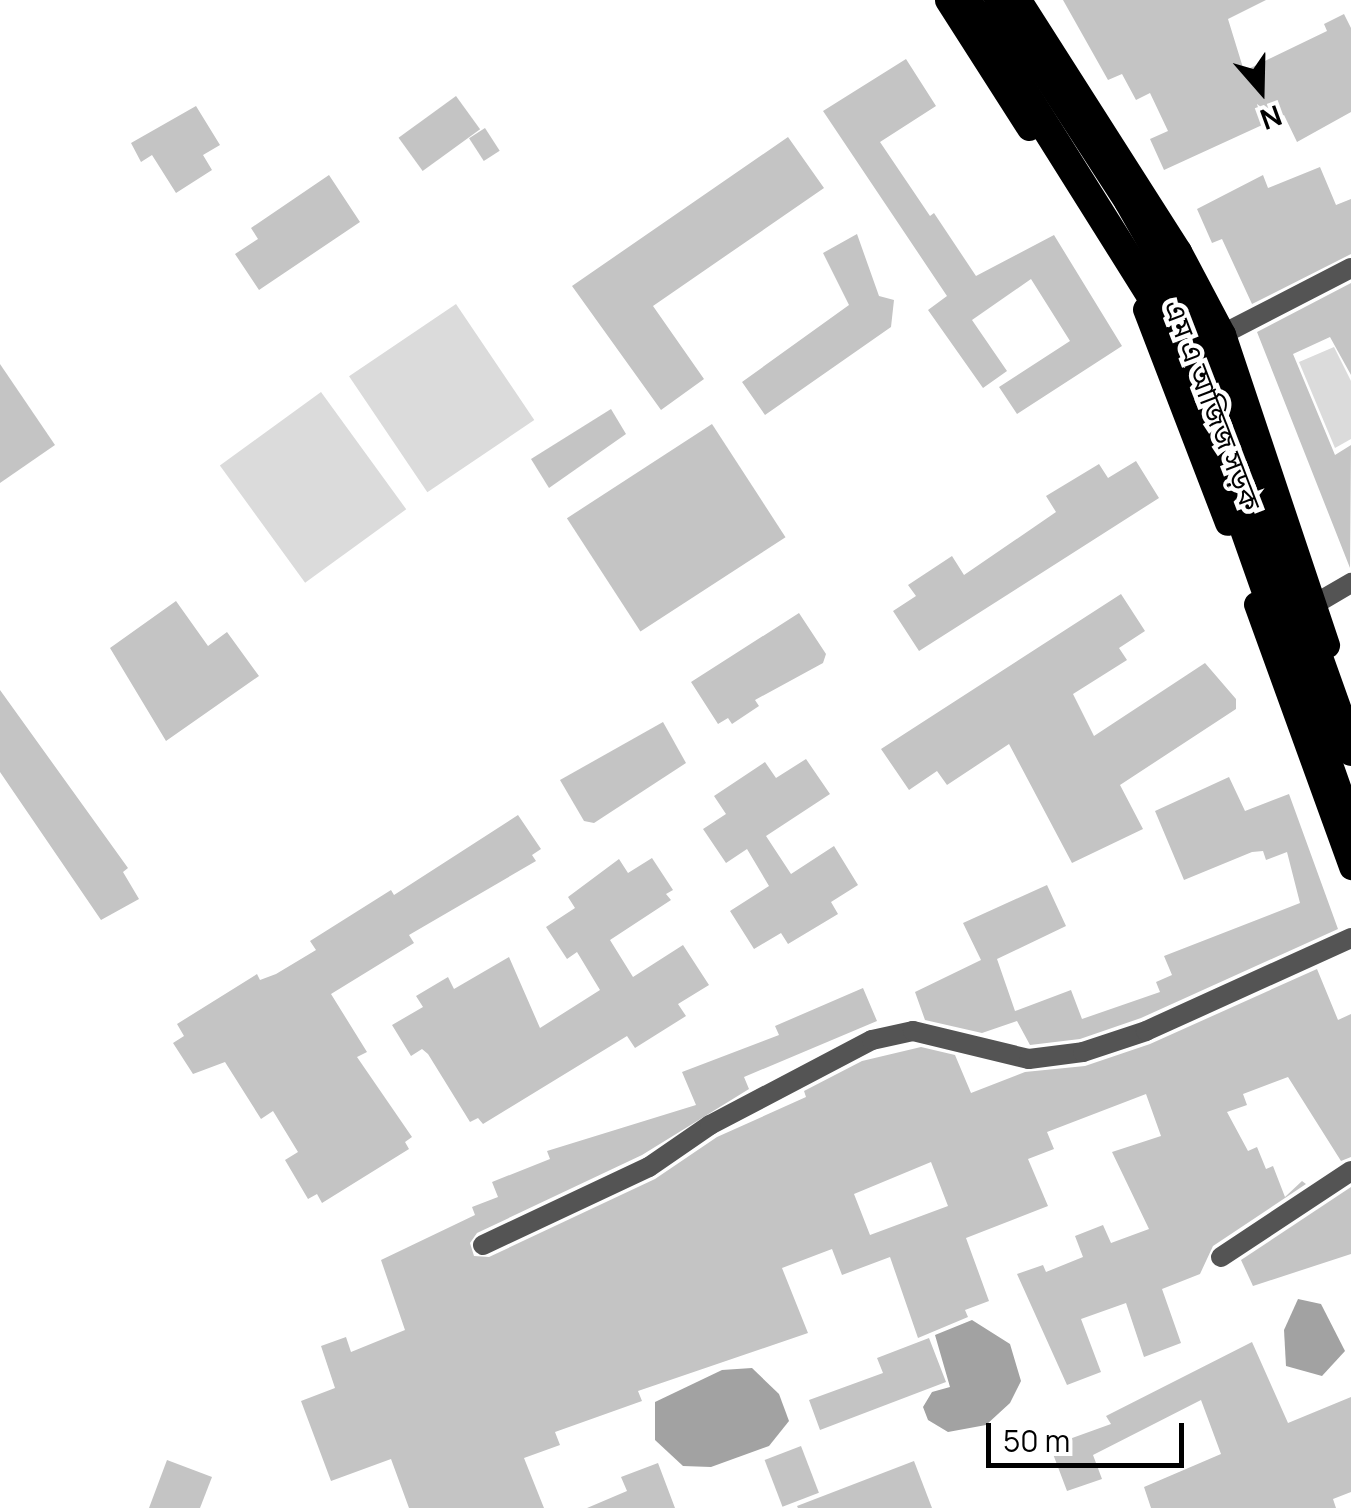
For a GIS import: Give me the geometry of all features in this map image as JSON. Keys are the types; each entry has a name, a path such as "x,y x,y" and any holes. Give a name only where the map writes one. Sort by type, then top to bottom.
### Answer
{"highway":[{"path":"966,0 1177,337 1351,830"},
{"path":"999,0 1129,200 1200,326 1351,751"}],"main road":[{"name":"এম এ আজিজ সড়ক","path":"947,0 1129,279 1162,342 1351,867"},
{"name":"এম এ আজিজ সড়ক","path":"1019,0 1179,251 1223,334 1351,713"}],"street":[{"path":"1223,334 1351,268"},
{"path":"1315,604 1351,583"},
{"path":"483,1245 648,1168 710,1125 872,1040 913,1031 1030,1060 1083,1052 1146,1031 1351,938"},
{"path":"1220,1257 1351,1171"}],"shaded area":[{"path":"456,304 534,420 427,492 349,376"},
{"path":"1334,347 1351,381 1351,439 1335,448 1299,362"},
{"path":"321,392 406,509 305,583 220,465"},
{"path":"1298,1299 1321,1304 1345,1351 1322,1376 1286,1366 1284,1330"},
{"path":"972,1320 1010,1344 1021,1381 1010,1403 986,1425 948,1432 928,1420 923,1407 932,1392 950,1387 935,1335"},
{"path":"752,1368 779,1394 789,1421 769,1446 711,1467 683,1466 655,1440 655,1402 722,1370"}],"building":[{"path":"1063,0 1266,0 1228,19 1244,71 1327,31 1324,24 1344,14 1351,28 1351,112 1297,142 1284,115 1164,170 1150,139 1168,131 1150,93 1136,100 1122,74 1108,80"},
{"path":"906,59 936,106 880,142 930,216 934,213 976,276 1054,235 1122,346 1017,414 999,387 1070,341 1031,279 972,320 1007,371 983,388 928,310 947,296 823,111"},
{"path":"456,96 480,129 423,171 399,138"},
{"path":"196,106 220,145 203,155 212,170 176,193 152,155 141,162 131,143"},
{"path":"485,128 500,151 484,161 469,138"},
{"path":"788,137 824,188 653,306 704,379 661,410 572,286"},
{"path":"1320,167 1336,205 1351,199 1351,254 1252,304 1222,239 1212,243 1197,209 1263,175 1268,188"},
{"path":"329,175 360,222 259,290 235,254 258,239 251,228"},
{"path":"857,234 879,296 894,300 891,327 765,415 742,382 849,305 823,253"},
{"path":"1351,283 1351,375 1330,337 1293,354 1335,455 1351,445 1350,568 1257,332"},
{"path":"0,364 55,445 0,483"},
{"path":"611,409 626,434 549,488 531,459"},
{"path":"712,424 786,537 640,631 567,518"},
{"path":"1136,461 1159,498 919,651 893,611 916,596 908,585 952,556 964,575 1056,512 1046,496 1099,464 1108,478"},
{"path":"1121,594 1145,631 1119,648 1127,660 1073,694 1094,736 1205,663 1236,699 1236,709 1120,785 1143,829 1072,863 1009,744 947,785 937,771 909,790 881,749"},
{"path":"176,601 208,646 227,632 259,676 166,741 110,648"},
{"path":"799,613 826,654 823,663 755,700 759,706 732,724 728,718 718,724 691,682"},
{"path":"0,690 128,868 123,872 139,899 101,920 0,772"},
{"path":"663,722 686,763 594,823 584,821 560,780"},
{"path":"806,759 830,794 766,836 791,874 834,846 858,885 831,902 838,914 788,944 781,933 754,949 730,911 769,886 747,849 726,863 703,829 726,814 714,796 765,762 776,778"},
{"path":"1229,777 1245,811 1289,794 1338,929 1141,1018 1080,1039 1030,1045 1017,1021 982,1033 925,1020 915,992 981,960 963,923 1047,885 1066,926 997,959 1015,1011 1071,990 1082,1019 1160,992 1156,982 1172,975 1164,956 1300,903 1287,852 1266,860 1263,851 1252,852 1184,880 1155,811"},
{"path":"518,815 541,849 532,855 536,861 409,935 414,943 331,994 367,1052 357,1057 412,1137 405,1142 409,1149 322,1203 317,1194 308,1199 285,1160 298,1152 273,1111 261,1119 225,1062 193,1074 173,1043 184,1036 177,1024 257,974 260,980 276,974 316,950 310,941 391,890 394,895"},
{"path":"652,858 673,890 666,894 671,900 610,940 633,977 683,945 709,985 678,1004 686,1016 635,1048 627,1036 483,1124 478,1118 470,1122 428,1054 422,1049 411,1056 392,1025 423,1007 416,996 448,977 454,989 509,957 540,1028 600,990 577,952 567,959 546,927 575,908 568,897 619,859 628,873"},
{"path":"1317,969 1338,1020 1351,1014 1351,1157 1341,1161 1288,1077 1243,1094 1247,1105 1227,1112 1248,1151 1257,1147 1266,1169 1273,1166 1285,1197 1302,1181 1306,1184 1213,1246 1200,1274 1162,1289 1181,1343 1144,1357 1126,1303 1081,1319 1101,1372 1067,1385 1017,1274 1043,1265 1046,1272 1083,1257 1075,1236 1103,1225 1111,1243 1149,1229 1112,1152 1161,1136 1146,1094 1047,1132 1054,1149 1028,1159 1048,1206 966,1238 989,1301 965,1310 968,1317 918,1338 890,1257 842,1275 832,1249 782,1268 808,1333 638,1391 642,1401 555,1432 560,1445 524,1458 544,1508 409,1508 391,1459 331,1481 301,1401 335,1388 321,1346 346,1337 351,1352 405,1330 381,1260 475,1215 472,1207 498,1197 492,1182 550,1159 547,1151 696,1105 682,1072 779,1035 775,1026 863,988 877,1021 744,1077 749,1089 642,1155 477,1233 470,1243 474,1256 489,1257 655,1179 717,1137 806,1097 804,1091 862,1061 921,1047 955,1055 971,1093 1025,1072 1085,1066 1150,1044","holes":["931,1162 948,1206 870,1235 854,1194"]},
{"path":"1351,1187 1351,1254 1253,1286 1241,1260"},
{"path":"929,1338 946,1382 820,1430 809,1400 883,1373 877,1358"},
{"path":"1252,1342 1288,1423 1351,1397 1351,1492 1333,1499 1336,1508 1151,1508 1144,1487 1221,1454 1201,1400 1093,1455 1102,1479 1067,1491 1050,1446 1111,1424 1106,1416"},
{"path":"801,1446 819,1493 783,1507 765,1460"},
{"path":"167,1460 212,1477 200,1508 149,1508"},
{"path":"914,1461 932,1508 797,1506"},
{"path":"658,1463 675,1508 587,1508 627,1491 621,1477"}]}
